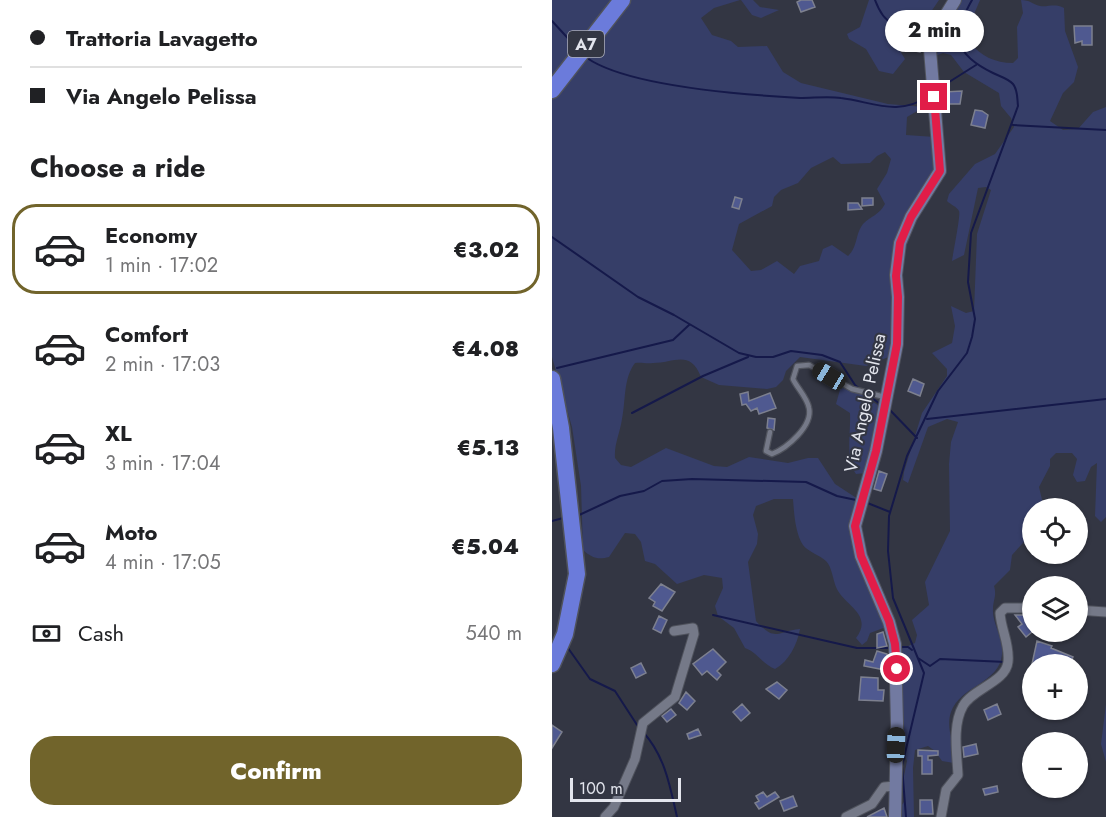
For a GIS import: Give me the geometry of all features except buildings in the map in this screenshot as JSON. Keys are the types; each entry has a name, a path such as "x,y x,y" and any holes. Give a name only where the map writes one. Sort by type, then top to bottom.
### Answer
{"highway":[{"name":"A7","path":"552,90 622,0"},
{"path":"552,379 561,428 577,574 564,634 552,664"}],"street":[{"name":"Via Angelo Pelissa","path":"894,817 897,724 895,644 855,536 887,397 898,333 896,276 900,243 911,217 937,178 941,164 930,61 932,41 955,0"},
{"path":"941,817 946,789 958,775 957,729 962,706 970,697 1003,672 1008,664 1006,638 1000,624 1000,612 1005,608 1022,608"},
{"path":"1088,611 1106,612"},
{"path":"605,817 614,807 635,759 643,723 675,697 694,634 693,628 674,631"},
{"path":"846,817 872,804 884,787 894,786"}],"lane":[{"path":"770,432 766,451 772,454 795,438 808,418 808,405 793,379 794,370 801,365 816,368 852,389 887,397"}],"shaded area":[{"path":"552,0 740,0 714,8 701,18 712,35 731,41 738,47 767,46 783,72 801,83 888,104 924,107 907,117 906,135 935,137 936,171 903,223 891,356 866,366 800,357 786,371 783,380 776,387 767,389 719,385 701,377 697,368 687,360 635,363 628,376 615,448 615,458 621,465 631,467 666,448 714,466 727,467 749,457 788,463 818,458 835,484 858,499 850,526 851,541 886,627 870,633 867,641 862,645 856,638 861,630 860,616 840,594 828,564 805,547 800,540 795,522 793,499 774,499 756,506 753,515 758,534 757,544 748,562 756,621 773,634 800,629 792,652 775,669 745,648 734,628 718,616 715,606 723,588 722,578 704,575 677,584 655,564 645,561 641,542 635,534 625,533 609,557 595,558 583,550 581,486 572,427 552,357","holes":["885,152 891,159 887,173 877,189 885,204 878,213 863,224 848,256 832,245 823,249 819,261 800,266 794,274 777,261 761,270 751,271 732,250 739,224 772,206 774,197 781,190 798,183 811,168 833,157 841,164 870,163"]},
{"path":"741,0 753,0 760,7 779,10 761,18 752,15"},
{"path":"869,0 939,0 918,31 905,35 899,42 897,46 905,59 893,74 879,71 866,49 849,39 847,34 860,27"},
{"path":"960,0 980,0 972,19 970,43 989,58 1013,63 1018,58 1017,27 1023,13 1021,0 1040,6 1055,5 1064,8 1065,31 1078,67 1074,82 1063,93 1050,121 1063,130 1078,129 1093,112 1106,107 1106,517 1101,522 1095,516 1097,463 1091,467 1085,481 1077,482 1073,475 1077,459 1072,453 1056,453 1050,459 1050,466 1039,487 1042,498 1022,498 1022,544 1012,555 1010,570 994,586 993,615 1002,648 1000,664 987,678 962,696 951,712 949,725 954,763 942,761 928,746 915,750 914,817 899,817 899,809 904,802 904,776 907,761 901,746 901,649 915,643 917,635 912,620 929,605 925,582 950,531 949,464 951,442 958,422 947,419 928,427 908,483 903,480 904,472 922,413 947,376 947,369 932,353 952,343 955,326 951,306 966,313 974,311 977,234 991,190 986,187 978,188 964,255 952,261 959,211 947,201 949,194 975,164 995,154 1014,127 1011,118 1001,106 999,93 964,72 951,55 943,53 935,56 944,41 948,18"},
{"path":"841,386 860,393 882,408 866,473 856,474 853,468 849,445 850,413 836,404"},
{"path":"1106,704 1106,762 1101,744"}],"waterway":[{"path":"875,0 887,20 893,23 938,20"},
{"path":"906,817 902,766 924,673 893,598 888,551 889,516 907,456 938,391 967,353 975,319 968,282 971,233 1018,106 1015,86 970,59 960,43 961,24 972,0"},
{"path":"552,21 576,47"},
{"path":"946,22 961,26"},
{"path":"587,58 606,68 631,76 659,83 720,92 800,98 836,97 896,107 907,106 929,96"},
{"path":"938,89 976,65"},
{"path":"1013,125 1106,130"},
{"path":"552,237 638,297 739,353 756,357 773,357 791,351 822,355 840,362 855,385 861,390"},
{"path":"557,368 673,340 689,325"},
{"path":"632,413 703,376 748,357"},
{"path":"868,395 880,404"},
{"path":"927,419 1106,399"},
{"path":"888,408 917,438"},
{"path":"577,516 620,496 644,491 662,481 692,479 806,482 837,496 856,500"},
{"path":"865,502 890,512"},
{"path":"552,521 563,518"},
{"path":"713,615 857,648 889,648"},
{"path":"898,647 908,647 912,650"},
{"path":"568,648 590,679 615,691 639,728"},
{"path":"918,658 930,666 940,659 1006,662"},
{"path":"643,732 662,761 677,817"}],"route":[{"path":"897,669 895,644 889,621 871,585 855,536 855,526 876,451 897,344 896,266 900,243 911,217 940,171 934,97"}]}
